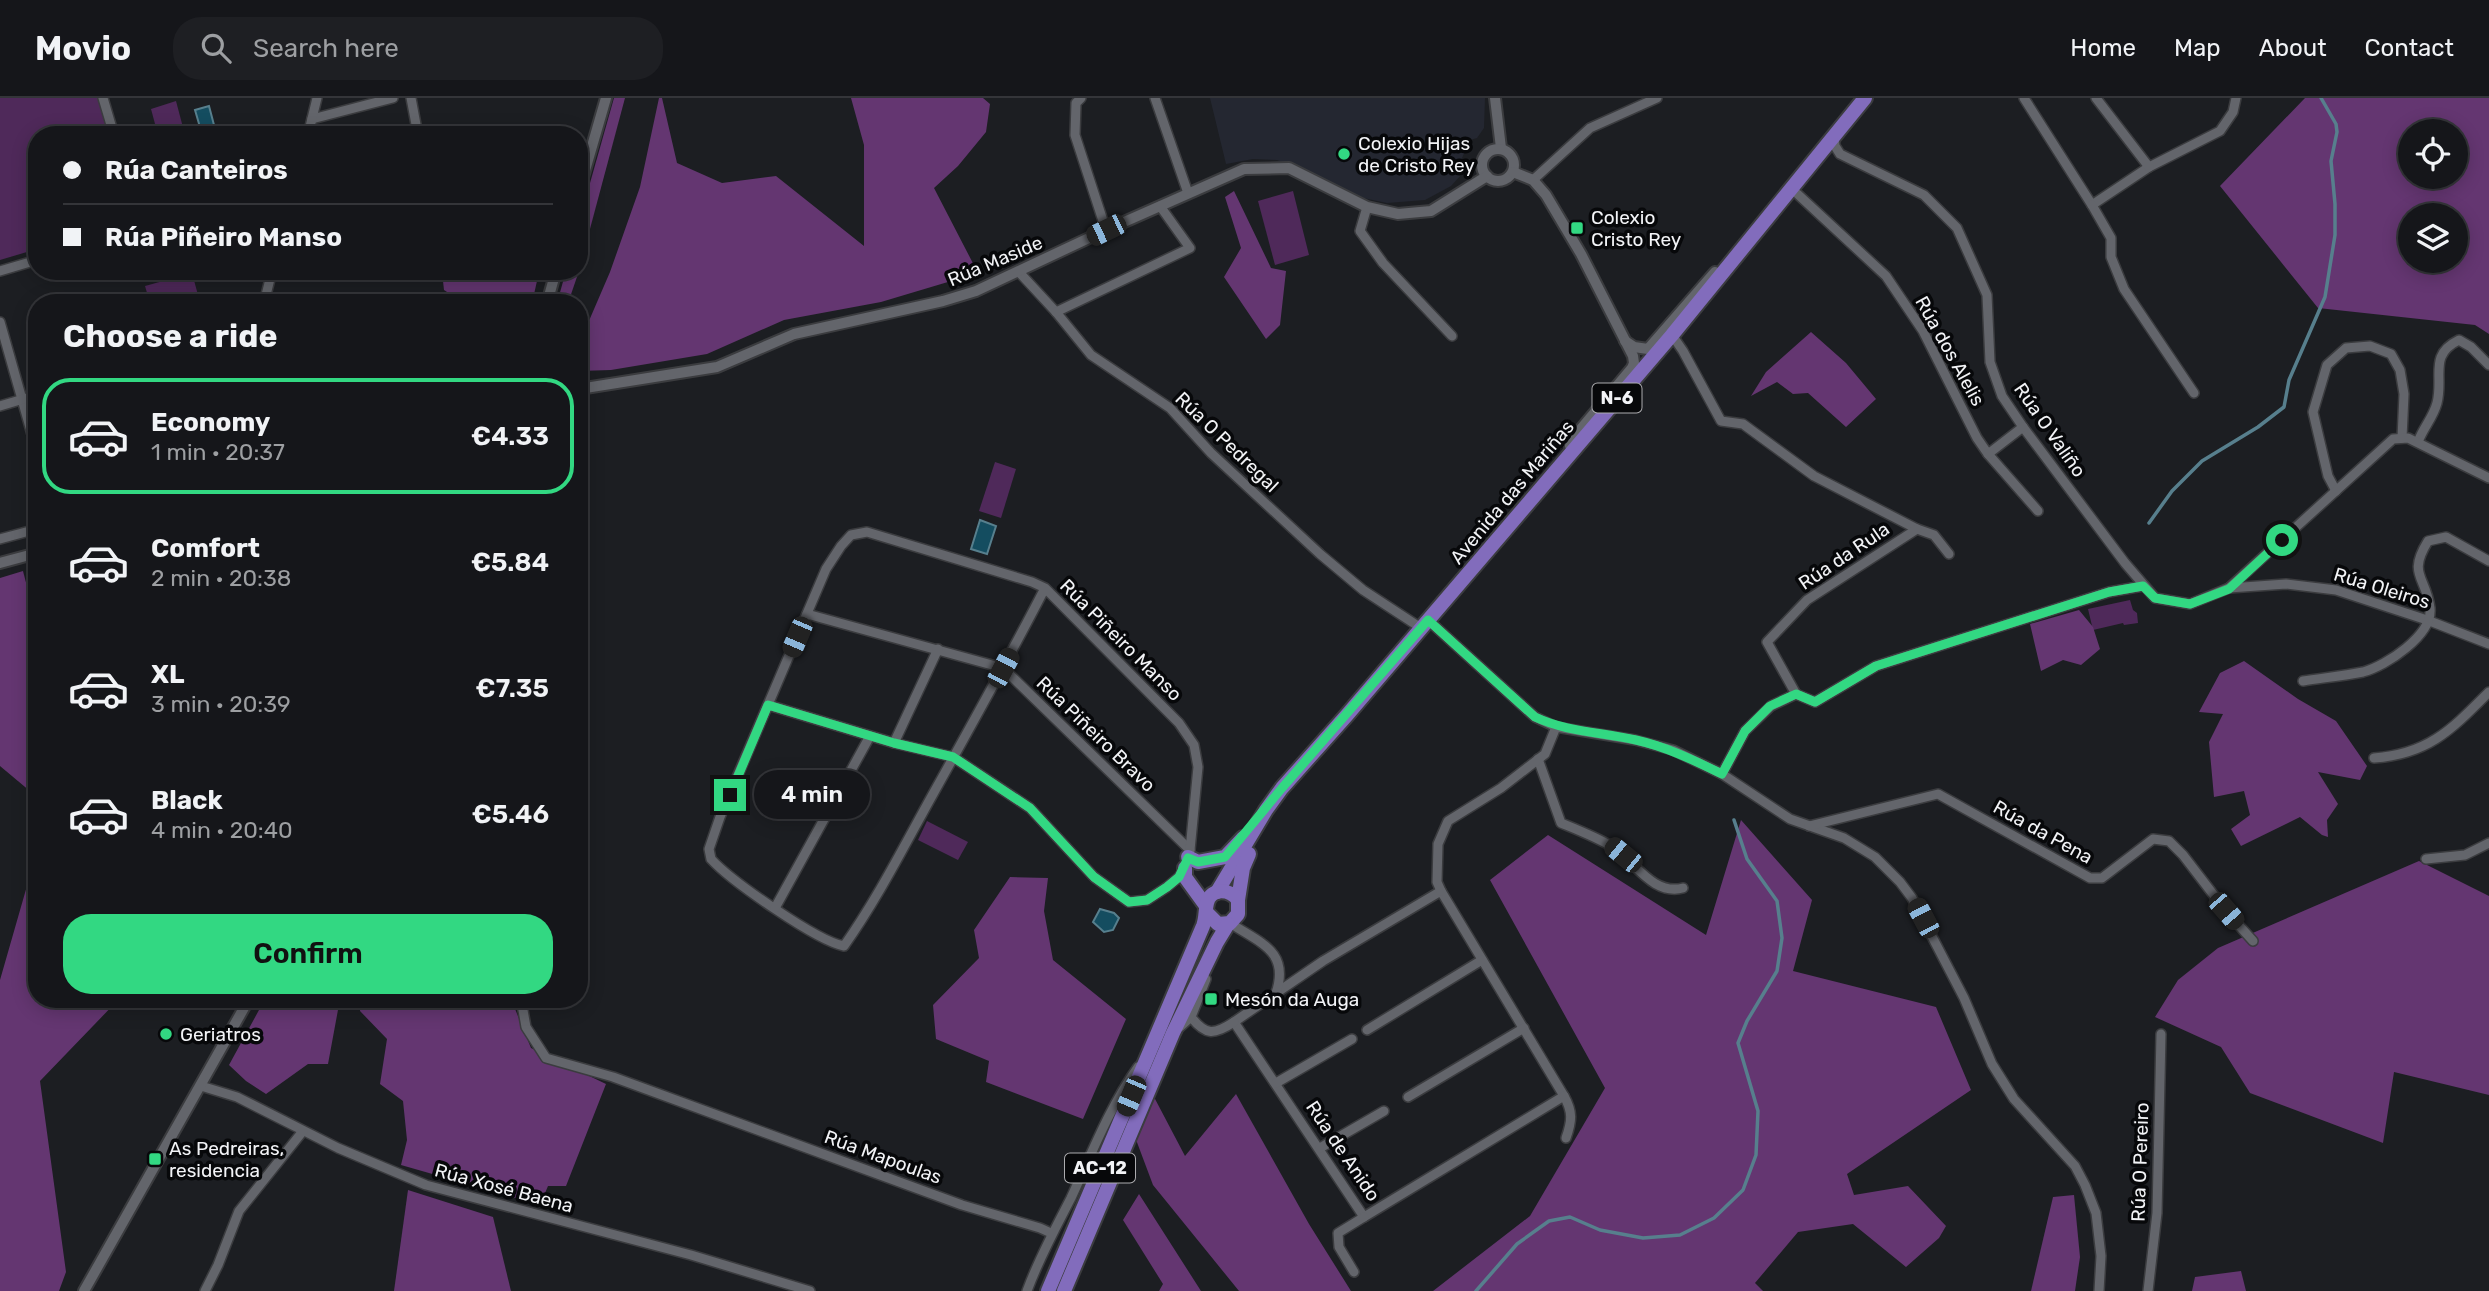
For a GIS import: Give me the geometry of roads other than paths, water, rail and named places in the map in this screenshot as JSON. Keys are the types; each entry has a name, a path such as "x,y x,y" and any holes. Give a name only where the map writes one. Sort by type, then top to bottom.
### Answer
{"highway":[{"name":"Avenida das Mariñas","path":"1216,892 1266,810 1306,760 1348,715 1672,335 1866,98"},
{"name":"Avenida das Mariñas","path":"1238,900 1243,868 1256,839 1348,715"},
{"path":"1190,860 1225,857 1266,810"},
{"path":"1190,860 1204,888 1231,893 1238,900"},
{"path":"1190,860 1185,877 1218,924 1229,923"},
{"name":"AC-12","path":"1048,1291 1153,1046 1207,910 1209,897 1216,892"},
{"name":"AC-12","path":"1064,1291 1173,1032 1207,961 1229,923 1238,914 1238,900"}],"street":[{"path":"103,98 111,126"},
{"path":"310,126 317,98"},
{"path":"312,119 393,98"},
{"path":"411,98 416,126"},
{"path":"588,160 606,98"},
{"path":"1081,98 1076,103 1075,135 1106,230"},
{"path":"1155,98 1188,193"},
{"path":"1495,98 1501,148 1513,157 1513,172"},
{"path":"1533,180 1590,128 1657,98"},
{"path":"2024,98 2110,238 2110,257 2124,289 2194,393"},
{"path":"2096,98 2149,167"},
{"path":"2092,205 2149,167 2220,131 2233,112 2236,98"},
{"name":"Rúa O Valiño","path":"1834,136 1835,146 1840,154 1924,195 1957,228 1987,295 1990,362 2002,396 2143,586"},
{"path":"1501,148 1490,150 1483,159 1482,168 1487,176 1501,181 1513,172"},
{"name":"Rúa Maside","path":"588,388 717,367 794,334 943,301 976,291 1244,169 1289,168 1367,207 1398,214 1432,211 1487,176"},
{"path":"1513,172 1533,180 1546,195 1581,254 1633,356 1632,368 1580,430 1563,461"},
{"name":"Rúa dos Alelis","path":"1791,188 1886,276 1923,331 1956,402 1988,454 2038,511"},
{"path":"1056,312 1190,248 1160,206"},
{"path":"1367,207 1360,231 1383,264 1452,336"},
{"path":"0,271 28,263"},
{"path":"1625,341 1634,347 1648,349 1714,273 1729,265"},
{"name":"Rúa O Pedregal","path":"1018,272 1056,312 1091,355 1170,408 1212,453 1320,554 1363,590 1425,624 1467,654 1518,704 1535,717 1556,727"},
{"path":"0,322 28,421"},
{"name":"Rúa da Rula","path":"1672,335 1721,421 1743,424 1814,476 1917,529 1934,535 1949,554"},
{"path":"2418,442 2423,428 2432,418 2438,399 2440,356 2447,345 2459,340 2471,347 2489,365"},
{"path":"2336,491 2328,476 2313,412 2327,365 2346,348 2370,346 2391,354 2400,370 2404,394 2402,438"},
{"path":"0,406 28,398"},
{"path":"1988,454 2023,427"},
{"path":"2229,589 2393,439 2409,438 2489,478"},
{"name":"Rúa da Rula","path":"1796,694 1767,642 1807,600 1917,529"},
{"path":"0,539 28,531"},
{"name":"Rúa Piñeiro Manso","path":"953,757 867,914 844,946 831,944 775,908 711,859 709,849 826,569 841,545 851,535 867,532 1045,588 1179,723 1194,744 1198,767 1190,860"},
{"path":"2303,681 2365,671 2401,652 2423,633 2430,609 2417,571 2420,555 2428,541 2446,537 2489,561"},
{"path":"0,563 28,555"},
{"name":"Rúa Oleiros","path":"2143,586 2155,598 2190,604 2229,589 2286,584 2336,590 2489,644"},
{"path":"1722,774 1745,731 1770,706 1796,694 1815,702 1887,662 2109,592 2143,586"},
{"path":"953,757 1045,588"},
{"name":"Rúa Piñeiro Bravo","path":"807,614 1003,668 1190,860"},
{"path":"894,743 938,649"},
{"path":"2374,758 2399,757 2422,748 2445,734 2489,692"},
{"path":"768,705 894,743 953,757 1030,808 1094,877 1129,902 1138,903 1158,893 1179,877 1190,860"},
{"path":"1566,1138 1572,1111 1437,882 1438,844 1448,821 1501,788 1545,754 1556,727 1635,740 1673,751 1722,774 1790,819 1844,838 1875,857 1900,882 1912,898 1964,998 1992,1064 2014,1099 2075,1166 2085,1185 2096,1213 2101,1256 2099,1291"},
{"path":"775,908 870,736"},
{"path":"1538,759 1561,823 1612,846 1655,885 1676,890 1683,888"},
{"name":"Rúa da Pena","path":"1808,826 1938,793 2090,878 2102,878 2153,839 2169,841 2253,941"},
{"path":"2426,859 2465,855 2489,843"},
{"path":"1191,1017 1200,1028 1209,1032 1224,1028 1323,961 1441,891"},
{"path":"1229,923 1279,960 1281,978 1276,993"},
{"path":"1367,1030 1482,960"},
{"path":"1173,1032 1191,1017 1206,978 1207,961"},
{"path":"84,1291 244,1008"},
{"name":"Rúa Mapoulas","path":"523,1008 526,1027 546,1058 613,1077 949,1200 1051,1233"},
{"name":"Rúa de Anido","path":"1234,1022 1364,1217 1564,1096"},
{"path":"1408,1097 1524,1028"},
{"name":"Rúa O Pereiro","path":"2148,1291 2157,1213 2161,1034"},
{"path":"1276,1083 1352,1039"},
{"path":"1027,1291 1051,1233 1118,1095 1153,1046"},
{"name":"Rúa Xosé Baena","path":"201,1086 237,1097 303,1131 426,1185 691,1255 810,1291"},
{"path":"1320,1149 1384,1111"},
{"path":"205,1291 239,1211 303,1131"},
{"path":"1354,1272 1339,1247 1338,1233 1364,1217"}],"water":[{"path":"209,106 216,126 200,126 195,110"},
{"path":"980,520 996,526 987,554 971,549"},
{"path":"1100,909 1114,913 1119,918 1113,930 1104,932 1093,922"}],"waterway":[{"path":"2149,523 2172,491 2202,461 2258,427 2284,407 2289,380 2325,297 2335,235 2331,161 2337,132 2336,124 2321,98"},
{"path":"1476,1291 1517,1244 1549,1221 1570,1217 1600,1230 1643,1238 1680,1235 1714,1218 1743,1190 1756,1155 1758,1111 1738,1043 1747,1021 1777,971 1782,938 1777,901 1747,859 1734,820"}],"place":[{"name":"Colexio Hijas de Cristo Rey","path":"1344,154"},
{"name":"Colexio Cristo Rey","path":"1577,228"},
{"name":"Mesón da Auga","path":"1211,999"},
{"name":"Geriatros","path":"166,1034"},
{"name":"As Pedreiras, residencia","path":"155,1159"}]}
